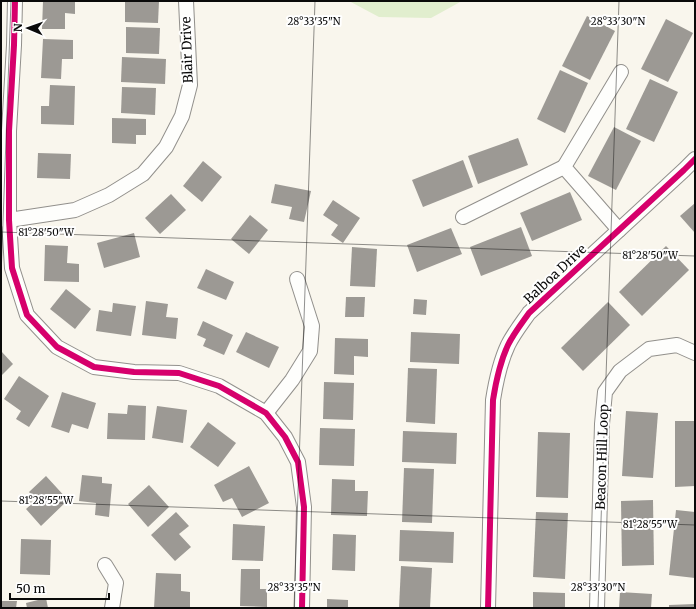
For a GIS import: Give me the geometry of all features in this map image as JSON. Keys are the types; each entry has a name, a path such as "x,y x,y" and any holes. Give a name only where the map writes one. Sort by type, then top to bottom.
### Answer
{"street":[{"path":"15,1 7,44 9,131 5,219 12,268 27,315 57,347 94,367 134,372 178,373 219,386 266,413 285,437 298,462 304,507 302,608"},
{"name":"Blair Drive","path":"5,219 75,210 102,198 142,174 166,147 182,116 190,85 186,1"},
{"path":"463,217 564,167 621,72"},
{"name":"Balboa Drive","path":"488,608 493,400 497,378 511,339 529,313 694,163"},
{"path":"564,167 620,230"},
{"path":"266,413 292,380 310,351 312,326 297,279"},
{"name":"Beacon Hill Loop","path":"597,608 602,424 605,392 620,371 649,349 677,345 695,353"},
{"path":"105,565 116,583 112,608"}],"green space":[{"path":"349,1 462,1 431,18 379,17"}],"building":[{"path":"43,1 75,1 75,14 65,13 65,29 42,29"},
{"path":"125,1 159,1 158,23 125,22"},
{"path":"587,16 615,31 590,80 562,66"},
{"path":"666,19 693,33 668,82 641,69"},
{"path":"126,27 160,28 159,54 126,53"},
{"path":"43,39 73,40 73,59 62,59 61,79 41,78"},
{"path":"122,57 166,59 165,84 121,82"},
{"path":"560,70 588,83 565,133 537,119"},
{"path":"650,79 678,92 654,142 626,129"},
{"path":"50,85 75,86 74,125 41,124 41,106 49,106"},
{"path":"122,87 156,88 155,115 121,113"},
{"path":"112,118 146,119 146,135 136,135 136,144 112,143"},
{"path":"614,127 641,141 616,190 588,176"},
{"path":"518,138 528,165 478,184 468,156"},
{"path":"38,153 71,154 70,179 37,178"},
{"path":"463,160 473,187 423,207 412,180"},
{"path":"203,161 222,177 202,202 183,186"},
{"path":"275,184 311,191 304,222 289,219 292,207 271,203"},
{"path":"570,192 582,220 532,241 520,213"},
{"path":"171,194 186,210 160,234 145,218"},
{"path":"333,200 360,218 343,243 331,235 338,225 323,215"},
{"path":"695,203 695,233 680,216"},
{"path":"250,215 268,230 249,254 231,239"},
{"path":"521,227 532,256 481,276 470,247"},
{"path":"451,228 462,254 417,272 407,245"},
{"path":"134,233 140,257 104,268 97,243"},
{"path":"45,245 68,246 67,263 79,264 79,282 44,281"},
{"path":"666,246 689,270 642,316 619,292"},
{"path":"352,247 377,249 375,287 350,286"},
{"path":"206,269 234,282 226,300 197,288"},
{"path":"66,289 91,309 75,329 50,309"},
{"path":"346,297 365,297 364,317 345,317"},
{"path":"414,299 427,300 426,315 413,314"},
{"path":"146,301 168,304 166,317 178,318 176,339 142,335"},
{"path":"608,302 630,325 583,371 561,348"},
{"path":"113,303 136,306 131,336 96,331 99,310 112,312"},
{"path":"203,321 233,335 224,355 203,346 206,339 197,335"},
{"path":"246,332 279,347 269,368 236,352"},
{"path":"411,332 460,334 459,364 410,362"},
{"path":"335,338 368,339 368,357 354,356 354,375 334,374"},
{"path":"1,351 13,364 1,376"},
{"path":"408,368 437,369 435,424 406,422"},
{"path":"19,376 49,396 29,427 16,419 21,411 4,399"},
{"path":"324,382 354,383 353,420 323,419"},
{"path":"62,392 96,403 88,429 72,424 69,433 51,427"},
{"path":"128,405 146,406 145,440 107,439 108,413 127,414"},
{"path":"157,406 187,410 183,443 152,438"},
{"path":"626,411 658,413 653,478 622,476"},
{"path":"675,421 695,421 695,486 675,487"},
{"path":"208,422 236,443 218,467 190,447"},
{"path":"320,428 355,429 354,466 319,465"},
{"path":"403,431 457,433 456,464 402,462"},
{"path":"538,432 570,433 568,498 536,497"},
{"path":"249,466 269,503 242,517 232,498 223,502 214,485"},
{"path":"404,468 434,469 432,523 402,522"},
{"path":"82,475 102,477 102,483 112,484 109,517 95,515 96,503 79,501"},
{"path":"46,476 68,500 41,526 26,509 36,500 29,492"},
{"path":"332,479 355,480 355,491 368,491 367,516 331,515"},
{"path":"149,485 169,507 148,527 128,504"},
{"path":"653,500 654,565 622,566 621,501"},
{"path":"676,510 695,512 695,578 669,575"},
{"path":"176,512 189,526 179,534 191,547 175,561 151,535"},
{"path":"536,512 568,513 565,579 533,577"},
{"path":"233,524 265,526 263,561 232,560"},
{"path":"400,530 454,532 453,563 399,561"},
{"path":"333,534 356,535 355,571 332,570"},
{"path":"21,539 51,540 50,575 20,574"},
{"path":"401,566 432,568 430,608 399,608"},
{"path":"241,569 260,569 260,589 267,589 267,607 240,606"},
{"path":"156,573 181,574 181,591 190,592 190,608 154,608"},
{"path":"533,592 565,593 565,608 533,608"},
{"path":"620,592 652,594 651,608 619,608"},
{"path":"46,598 48,608 27,608 26,603"},
{"path":"327,599 348,600 348,608 327,608"},
{"path":"1,601 17,601 16,608 1,608"},
{"path":"695,604 695,608 669,608 669,605"}],"cycle path":[{"path":"15,1 9,131 9,220 12,268 27,315 57,347 94,367 134,372 179,373 219,386 266,413 285,437 298,462 304,507 302,608"},
{"path":"488,608 493,400 495,386 508,345 515,332 529,313 695,159"}]}
